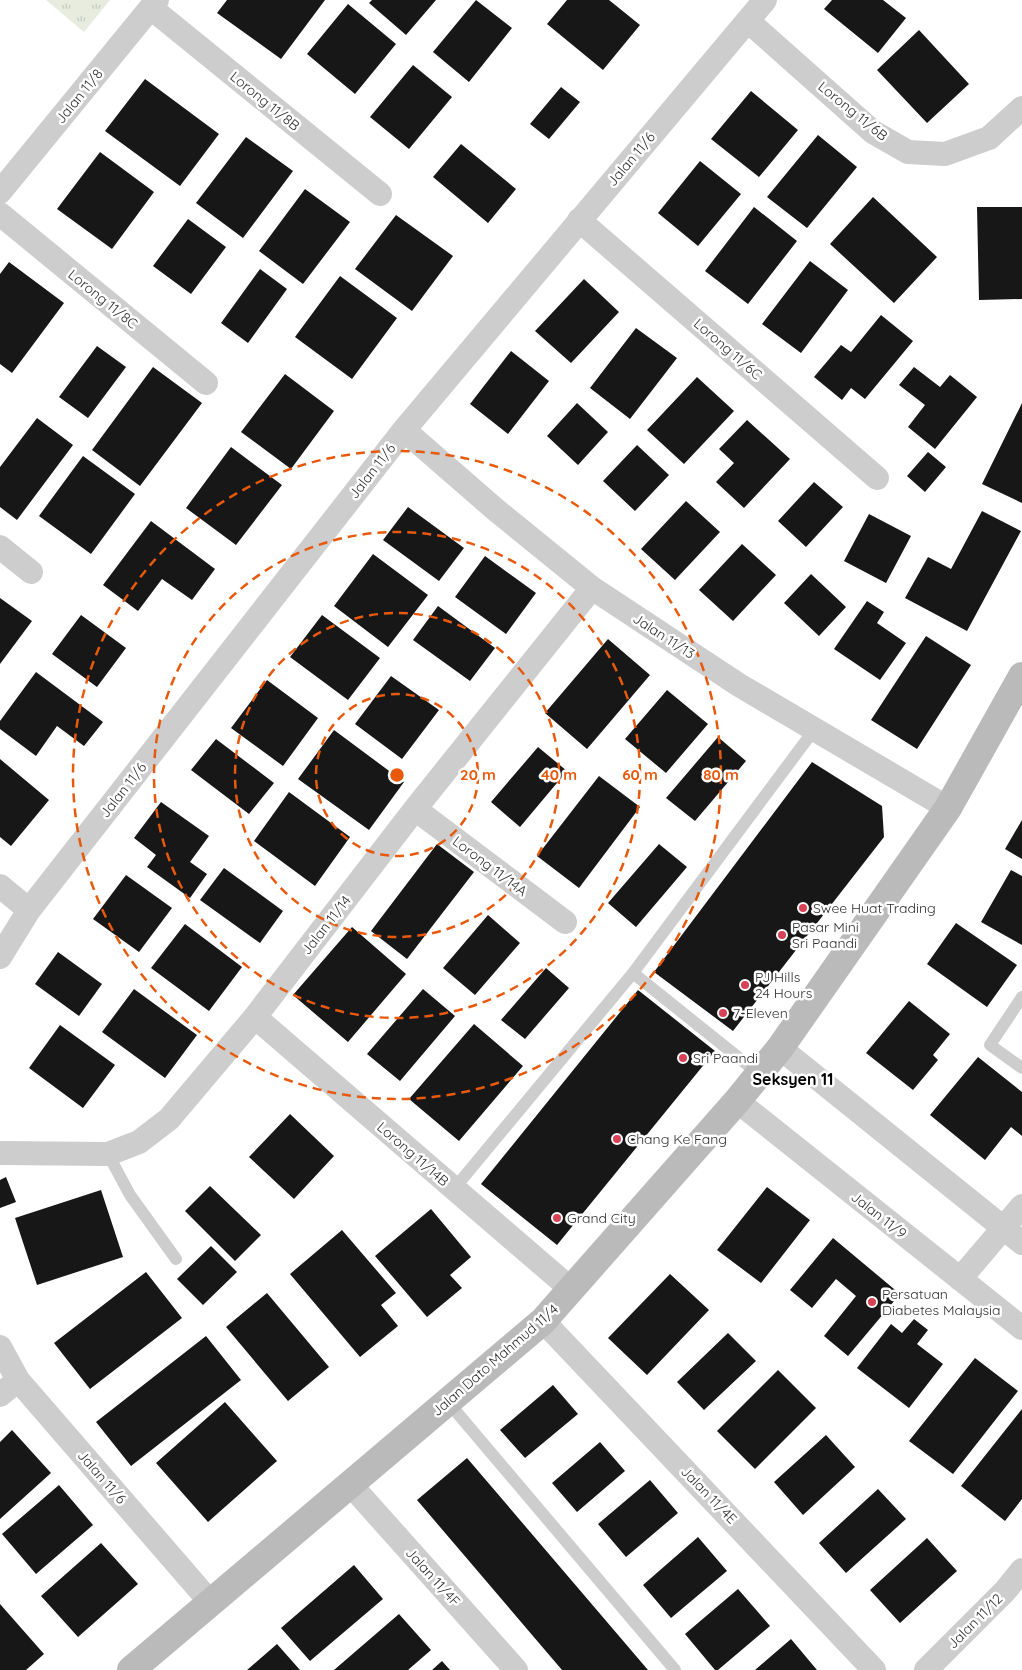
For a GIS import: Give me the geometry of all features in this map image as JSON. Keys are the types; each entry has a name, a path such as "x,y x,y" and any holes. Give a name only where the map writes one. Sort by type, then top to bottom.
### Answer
{"street":[{"name":"Jalan 11/6","path":"0,957 29,910 404,430 765,0"},
{"name":"Jalan 11/8","path":"0,192 154,4"},
{"name":"Lorong 11/8B","path":"154,4 380,194"},
{"name":"Lorong 11/6B","path":"748,21 873,132 908,152 945,154 989,138 1022,108"},
{"name":"Lorong 11/8C","path":"0,214 206,383"},
{"name":"Lorong 11/6C","path":"579,220 877,478"},
{"name":"Jalan 11/13","path":"404,430 496,510 592,588 739,684 948,808"},
{"path":"0,547 31,572"},
{"name":"Jalan 11/14","path":"0,1153 108,1154 139,1142 169,1119 255,1017 592,588"},
{"name":"Jalan Dato Mahmud 11/4","path":"131,1670 543,1321 572,1290 737,1102 780,1048 948,808 1022,676"},
{"name":"Lorong 11/14A","path":"416,810 565,922"},
{"path":"0,886 29,910"},
{"name":"Lorong 11/14B","path":"255,1017 572,1290"},
{"path":"780,1048 1022,1244"},
{"name":"Jalan 11/9","path":"737,1102 1022,1328"},
{"path":"960,1279 1022,1206"},
{"name":"Jalan 11/4E","path":"543,1321 874,1670"},
{"name":"Jalan 11/6","path":"0,1347 18,1380 211,1603"},
{"path":"0,1395 18,1380"},
{"name":"Jalan 11/4F","path":"350,1484 516,1670"},
{"name":"Jalan 11/12","path":"926,1670 1005,1591 1022,1570"}],"lane":[{"path":"454,1189 633,973 814,730"},
{"path":"633,973 759,1074"},
{"path":"1022,997 990,1045 1022,1068"},
{"path":"108,1154 130,1196 176,1259"},
{"path":"448,1402 675,1670"}],"green space":[{"path":"46,0 110,0 84,32"}],"building":[{"path":"227,0 325,0 281,59 217,13"},
{"path":"372,0 436,0 406,35 369,3"},
{"path":"476,0 512,28 469,82 433,52"},
{"path":"567,0 609,0 640,25 603,70 547,24"},
{"path":"832,0 883,0 906,18 878,53 824,9"},
{"path":"348,4 396,44 355,94 307,54"},
{"path":"919,30 969,84 927,123 877,70"},
{"path":"413,65 452,97 409,149 370,117"},
{"path":"145,79 219,134 180,186 105,131"},
{"path":"561,87 580,102 549,139 530,124"},
{"path":"751,91 798,130 759,177 711,139"},
{"path":"818,135 857,167 807,228 767,197"},
{"path":"246,137 293,171 243,238 196,203"},
{"path":"461,144 516,189 488,223 433,177"},
{"path":"100,152 154,192 112,249 57,209"},
{"path":"700,161 741,194 698,246 658,213"},
{"path":"305,189 350,222 303,284 259,251"},
{"path":"873,197 937,257 894,303 830,244"},
{"path":"754,207 797,241 748,304 705,271"},
{"path":"977,207 1022,207 1022,299 979,300"},
{"path":"396,215 453,256 412,311 355,269"},
{"path":"188,219 226,247 191,294 153,266"},
{"path":"810,261 848,290 801,353 762,324"},
{"path":"9,262 64,303 12,373 0,364 0,274"},
{"path":"260,269 287,289 248,343 221,323"},
{"path":"340,276 397,318 352,379 295,337"},
{"path":"584,279 619,312 571,363 535,331"},
{"path":"881,315 913,341 865,399 851,388 842,400 814,377 841,345 851,352"},
{"path":"636,328 677,358 630,419 590,388"},
{"path":"97,346 126,367 88,418 59,397"},
{"path":"511,351 549,381 508,434 470,404"},
{"path":"153,367 202,403 140,486 92,450"},
{"path":"914,367 940,387 950,375 977,397 935,449 908,427 925,405 899,385"},
{"path":"285,374 334,411 291,469 241,432"},
{"path":"697,377 734,411 684,464 647,430"},
{"path":"577,403 608,432 578,465 547,436"},
{"path":"1022,403 1022,503 982,484"},
{"path":"37,418 73,445 17,520 0,507 0,467"},
{"path":"747,420 790,459 744,508 716,482 734,463 719,449"},
{"path":"637,445 669,475 635,511 603,481"},
{"path":"231,447 282,485 236,545 186,508"},
{"path":"928,452 946,467 925,492 907,476"},
{"path":"83,456 135,494 91,554 39,516"},
{"path":"814,482 843,507 806,547 778,521"},
{"path":"686,501 720,532 675,580 641,549"},
{"path":"408,507 464,548 439,581 383,540"},
{"path":"982,511 1021,531 967,631 905,598 928,557 951,569"},
{"path":"869,514 911,536 886,583 844,561"},
{"path":"151,521 215,569 192,600 162,579 138,611 103,585"},
{"path":"742,544 776,575 733,621 699,590"},
{"path":"373,554 428,595 388,647 334,606"},
{"path":"485,556 536,593 506,634 455,597"},
{"path":"811,574 846,607 819,636 784,603"},
{"path":"0,598 32,621 0,664"},
{"path":"867,601 884,612 877,623 906,643 880,680 834,649"},
{"path":"438,606 495,648 470,681 413,640"},
{"path":"81,615 126,648 97,687 52,654"},
{"path":"322,615 380,658 348,700 290,657"},
{"path":"926,636 971,665 917,749 871,720"},
{"path":"608,639 650,675 587,749 545,713"},
{"path":"36,672 103,722 84,746 57,726 36,756 0,729 0,721"},
{"path":"391,676 439,710 402,759 355,724"},
{"path":"267,680 318,718 283,766 231,728"},
{"path":"667,690 708,724 666,773 625,739"},
{"path":"334,730 404,782 369,830 298,779"},
{"path":"718,737 746,761 695,821 666,798"},
{"path":"216,739 274,783 249,814 191,770"},
{"path":"538,747 567,771 520,827 491,802"},
{"path":"0,759 49,800 11,846 0,837"},
{"path":"812,762 882,806 884,837 733,1031 654,972"},
{"path":"599,776 640,807 579,888 537,856"},
{"path":"289,792 350,837 315,886 254,841"},
{"path":"161,802 209,836 190,862 207,874 190,898 147,867 156,855 134,838"},
{"path":"1022,820 1022,859 1005,849"},
{"path":"437,844 474,872 407,959 371,931"},
{"path":"659,844 687,867 636,927 608,903"},
{"path":"224,868 283,911 260,943 200,900"},
{"path":"1011,870 1022,876 1022,945 981,922"},
{"path":"126,875 172,908 139,952 93,919"},
{"path":"488,915 520,943 475,995 443,968"},
{"path":"956,923 1017,965 987,1007 927,964"},
{"path":"185,924 242,967 209,1011 151,968"},
{"path":"352,927 406,974 348,1042 293,995"},
{"path":"58,952 102,984 79,1016 35,984"},
{"path":"546,968 569,988 525,1039 501,1020"},
{"path":"134,989 197,1035 165,1078 102,1032"},
{"path":"423,989 455,1016 400,1081 367,1054"},
{"path":"638,990 715,1051 557,1245 481,1184"},
{"path":"909,1001 950,1034 933,1055 938,1060 913,1090 866,1053"},
{"path":"474,1024 523,1066 459,1141 409,1099"},
{"path":"60,1025 115,1065 83,1108 29,1068"},
{"path":"978,1057 1022,1092 1022,1136 1011,1127 985,1160 930,1115"},
{"path":"290,1114 334,1156 294,1199 249,1157"},
{"path":"6,1177 16,1202 0,1208 0,1180"},
{"path":"210,1186 261,1235 235,1261 185,1211"},
{"path":"767,1187 810,1220 761,1283 717,1250"},
{"path":"101,1190 123,1257 37,1285 15,1218"},
{"path":"431,1209 471,1257 450,1275 462,1288 427,1317 375,1256"},
{"path":"342,1230 396,1293 381,1305 398,1326 360,1357 290,1274"},
{"name":"Persatuan Diabetes Malaysia","path":"833,1238 900,1294 848,1356 824,1336 856,1296 836,1279 812,1308 790,1290"},
{"path":"211,1246 237,1272 203,1305 177,1279"},
{"path":"146,1272 182,1318 90,1389 54,1343"},
{"path":"670,1274 709,1310 647,1375 608,1338"},
{"path":"267,1293 329,1367 288,1401 226,1327"},
{"path":"914,1319 928,1330 917,1344 943,1364 909,1408 857,1368 891,1324 902,1333"},
{"path":"728,1333 756,1361 704,1410 677,1382"},
{"path":"206,1336 241,1380 131,1466 96,1422"},
{"path":"975,1358 1018,1391 953,1474 909,1441"},
{"path":"778,1370 816,1408 755,1469 717,1431"},
{"path":"553,1385 578,1414 525,1458 500,1430"},
{"path":"225,1402 277,1461 208,1522 156,1463"},
{"path":"1022,1409 1022,1499 1005,1521 961,1486"},
{"path":"12,1430 51,1473 0,1519 0,1442"},
{"path":"826,1435 855,1467 803,1515 774,1482"},
{"path":"600,1442 625,1471 577,1512 552,1483"},
{"path":"467,1458 648,1670 562,1670 417,1500"},
{"path":"650,1480 678,1513 626,1557 598,1524"},
{"path":"59,1485 93,1525 36,1574 2,1534"},
{"path":"878,1489 906,1519 846,1573 819,1543"},
{"path":"698,1537 727,1571 671,1618 643,1585"},
{"path":"927,1538 957,1571 900,1623 870,1590"},
{"path":"101,1543 138,1584 78,1637 41,1596"},
{"path":"354,1565 383,1599 310,1661 281,1628"},
{"path":"738,1589 770,1626 718,1670 715,1670 685,1634"},
{"path":"0,1604 44,1654 26,1670 0,1670"},
{"path":"399,1614 431,1650 408,1670 334,1670"},
{"path":"791,1639 817,1670 755,1670"},
{"path":"277,1644 300,1670 247,1670"},
{"path":"442,1661 450,1670 432,1670"}],"place":[{"name":"Swee Huat Trading","path":"803,908"},
{"name":"Pasar Mini Sri Paandi","path":"782,935"},
{"name":"PJ Hills 24 Hours","path":"745,985"},
{"name":"7-Eleven","path":"723,1013"},
{"name":"Sri Paandi","path":"683,1058"},
{"name":"Chang Ke Fang","path":"617,1139"},
{"name":"Grand City","path":"557,1218"},
{"name":"Persatuan Diabetes Malaysia","path":"872,1302"}],"district":[{"name":"Seksyen 11","path":"793,1079"}]}
